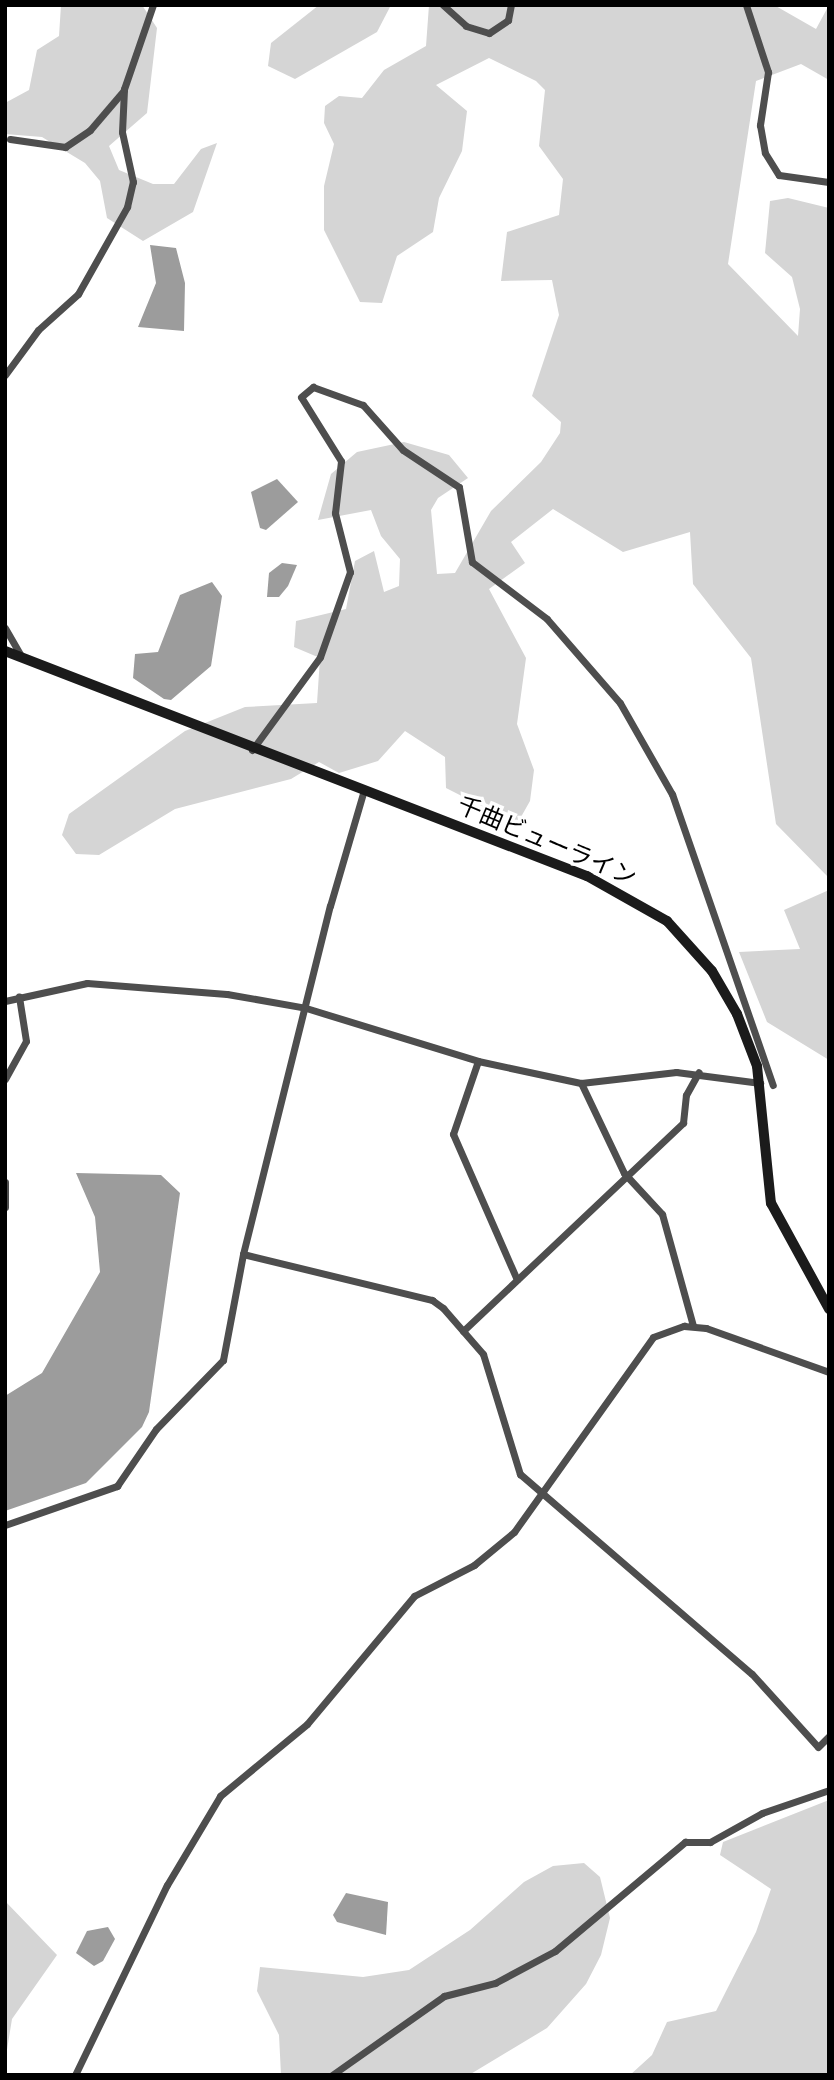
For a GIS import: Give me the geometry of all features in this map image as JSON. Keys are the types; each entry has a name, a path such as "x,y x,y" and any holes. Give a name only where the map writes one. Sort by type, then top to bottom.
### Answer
{"street":[{"path":"5,375 38,330 78,294 127,207 133,182 122,132 124,89 153,5"},
{"path":"443,5 466,26 489,33 508,20 511,5"},
{"path":"746,5 768,72 760,125 765,153 779,174 829,182"},
{"path":"10,139 65,147 90,130 124,89"},
{"path":"252,750 320,657 350,572 335,513 341,461 301,397 313,387 363,405 403,450 459,486 472,562 547,619 620,704 672,794 773,1085"},
{"path":"5,628 23,658"},
{"name":"千曲ビューライン","path":"5,651 252,750 365,790 587,876 667,920 712,971 737,1014 760,1083 763,1161 771,1203 829,1309"},
{"path":"5,1525 117,1486 156,1429 223,1360 243,1254 365,790"},
{"path":"5,1001 112,983 306,1008 478,1061 581,1083 698,1072 760,1083"},
{"path":"5,1079 26,1041 19,997"},
{"path":"478,1061 453,1134 517,1280"},
{"path":"463,1331 683,1123 687,1095 698,1072"},
{"path":"581,1083 627,1178 662,1214 693,1326"},
{"path":"5,1182 5,1207"},
{"path":"243,1254 432,1300 484,1354 517,1468 544,1496 612,1548 752,1674 818,1747 829,1736"},
{"path":"75,2075 167,1885 220,1796 307,1724 404,1605 490,1554 544,1496 645,1346 669,1330 693,1326 829,1372"},
{"path":"332,2075 444,1996 495,1983 555,1951 685,1842 710,1842 762,1813 829,1790"}],"shaded area":[{"path":"61,5 142,5 157,28 147,113 109,146 119,170 153,184 174,184 201,149 217,143 193,212 143,241 107,218 100,181 85,163 42,137 5,134 5,103 29,90 37,50 59,36"},
{"path":"319,5 391,5 377,32 295,79 268,66 271,43"},
{"path":"429,5 774,5 816,29 829,5 829,80 801,64 756,81 728,264 798,336 800,309 792,277 765,253 770,201 788,198 829,208 829,878 776,824 751,658 693,584 690,532 623,552 553,509 511,542 525,563 489,589 526,658 517,724 534,770 530,801 517,824 446,788 445,757 405,731 378,761 339,773 319,762 291,779 175,809 99,855 76,854 62,835 69,814 185,731 245,707 317,703 320,658 294,647 296,621 346,609 355,561 374,551 384,592 399,586 400,559 381,536 371,510 318,520 331,474 357,452 404,442 449,455 468,478 438,498 431,510 437,574 455,573 491,511 541,462 560,433 561,422 532,396 559,315 552,280 501,281 507,232 559,215 563,179 539,146 545,90 536,81 489,58 436,85 467,111 462,151 439,198 433,232 397,256 382,303 360,302 324,230 324,186 334,144 324,123 325,106 339,96 362,98 384,70 426,46"},
{"path":"150,245 176,248 185,283 184,331 138,327 156,283"},
{"path":"277,479 298,502 266,530 260,528 251,492"},
{"path":"282,563 297,565 288,586 279,597 267,597 269,573"},
{"path":"212,582 222,596 211,666 171,700 164,699 133,678 135,654 158,652 180,595"},
{"path":"829,890 829,1060 767,1022 739,952 800,949 784,910"},
{"path":"76,1173 161,1175 180,1193 149,1412 142,1427 86,1483 5,1511 5,1396 42,1373 100,1272 95,1217"},
{"path":"829,1800 829,2075 630,2075 652,2055 667,2022 716,2011 756,1932 771,1889 720,1855 723,1842"},
{"path":"584,1863 600,1877 610,1918 601,1955 586,1984 547,2028 469,2075 281,2075 279,2035 257,1991 260,1967 363,1977 409,1970 470,1930 524,1882 553,1866"},
{"path":"346,1893 388,1902 386,1935 337,1922 333,1915"},
{"path":"5,1901 57,1955 12,2019 5,2062"},
{"path":"108,1927 115,1939 103,1961 94,1966 76,1953 87,1931"}]}
